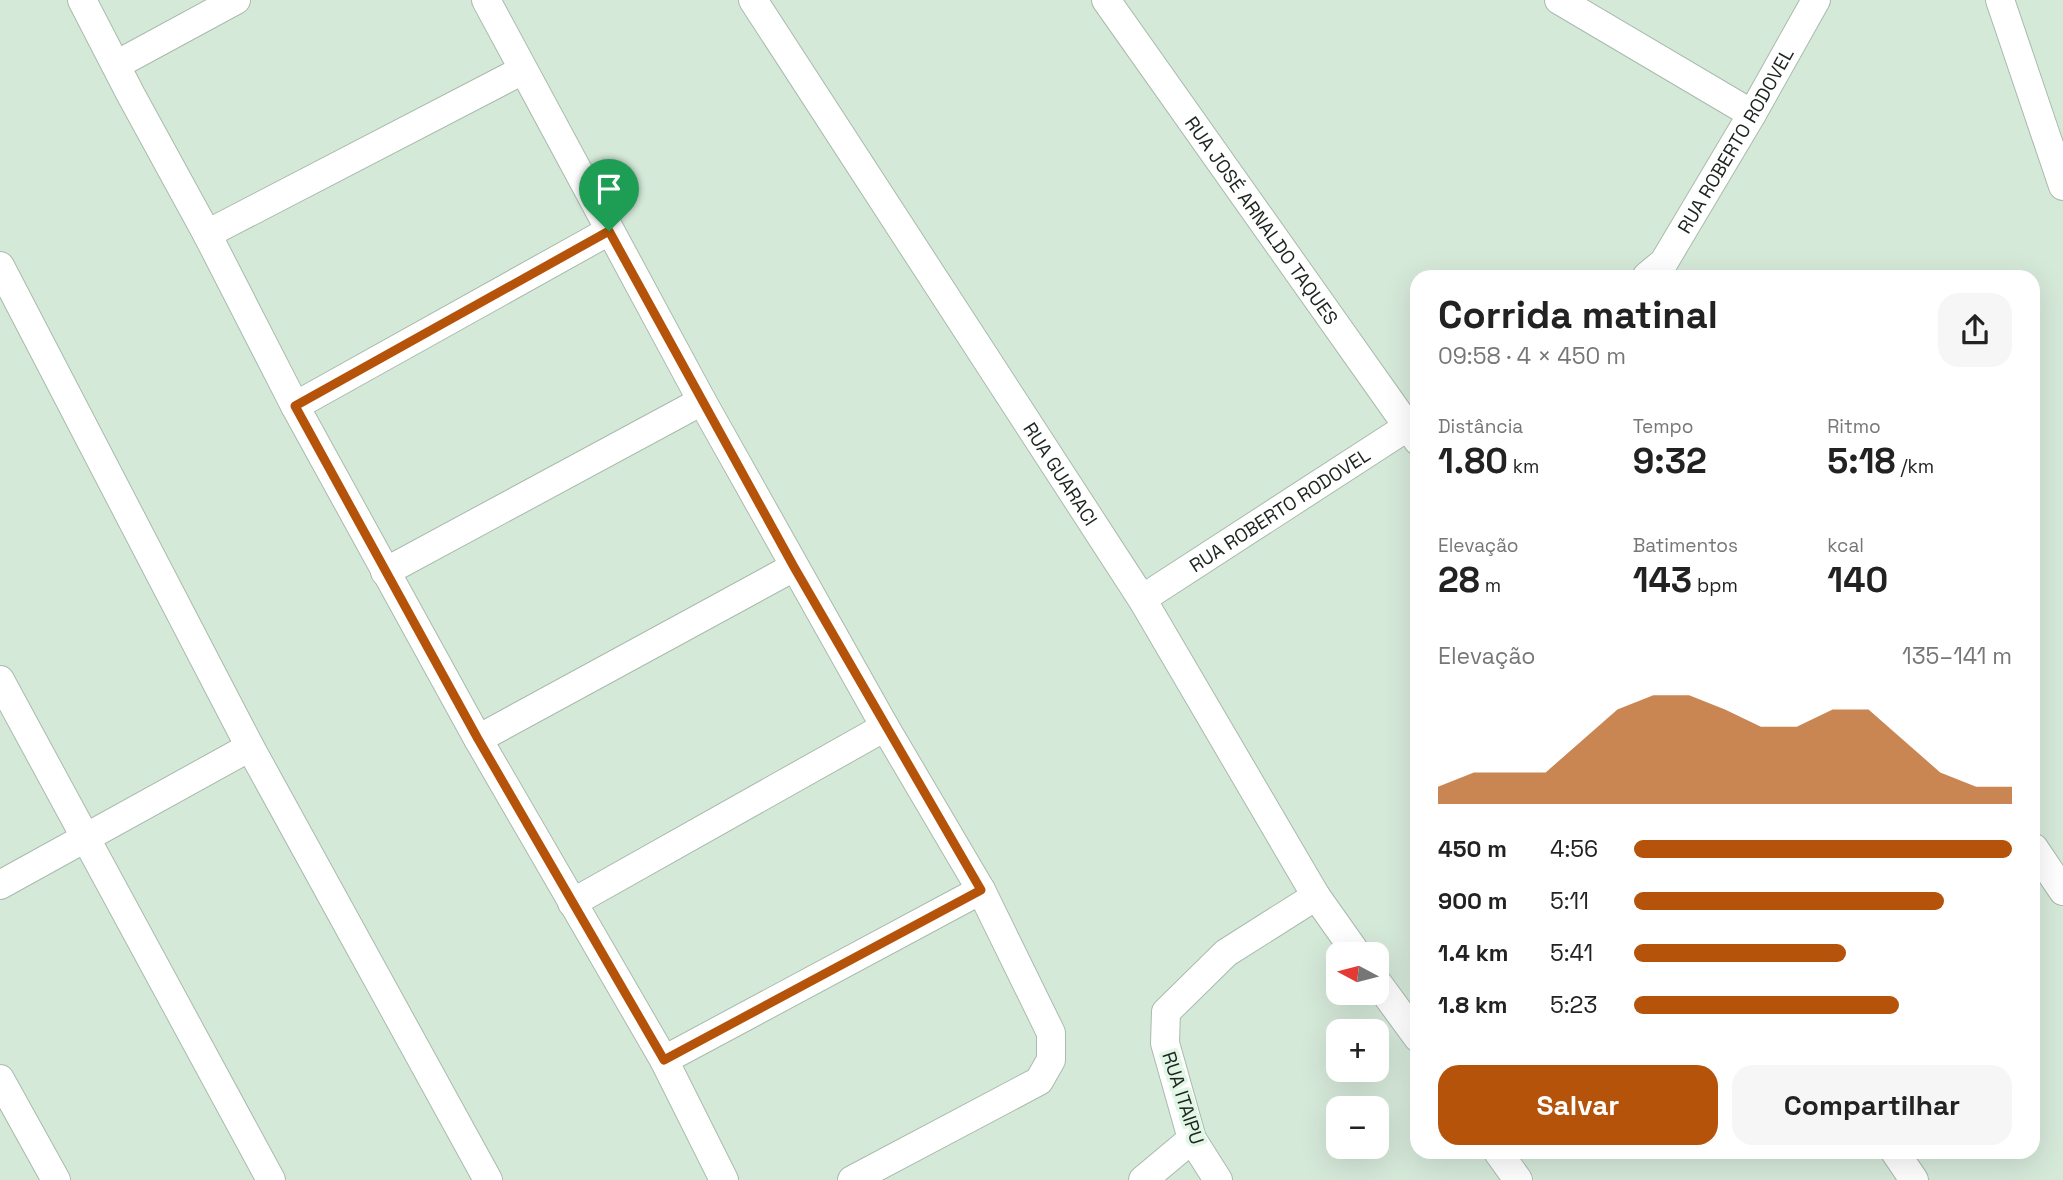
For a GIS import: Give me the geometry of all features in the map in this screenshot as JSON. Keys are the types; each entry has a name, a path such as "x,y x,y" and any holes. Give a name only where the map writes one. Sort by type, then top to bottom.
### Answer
{"street":[{"path":"82,0 385,572 478,739 664,1060 724,1180"},
{"path":"116,65 236,0"},
{"path":"486,0 609,231 794,567 981,890 1051,1033 1051,1060 1039,1081 852,1180"},
{"name":"RUA GUARACI","path":"753,0 1142,599 1316,896 1349,942"},
{"name":"RUA JOSÉ ARNALDO TAQUES","path":"1106,0 1410,423"},
{"path":"1559,0 1752,114"},
{"name":"RUA ROBERTO RODOVEL","path":"1654,270 1664,262 1816,0"},
{"path":"2000,0 2063,186"},
{"path":"207,234 523,70"},
{"path":"295,406 609,231"},
{"path":"0,266 250,747 488,1180"},
{"path":"385,572 702,401"},
{"name":"RUA ROBERTO RODOVEL","path":"1142,599 1410,432"},
{"path":"478,739 794,567"},
{"path":"0,680 271,1180"},
{"path":"572,903 885,727"},
{"path":"0,885 250,747"},
{"path":"2040,857 2063,891"},
{"path":"664,1060 981,890"},
{"name":"RUA ITAIPU","path":"1218,1180 1192,1139 1165,1043 1166,1012 1226,953 1316,896"},
{"path":"1390,1000 1410,1027"},
{"path":"0,1079 56,1180"},
{"path":"1143,1180 1192,1139"},
{"path":"1503,1159 1518,1180"},
{"path":"1900,1159 1914,1180"}],"route":[{"path":"609,231 794,567 981,890 664,1060 478,739 295,406 609,231"}]}
